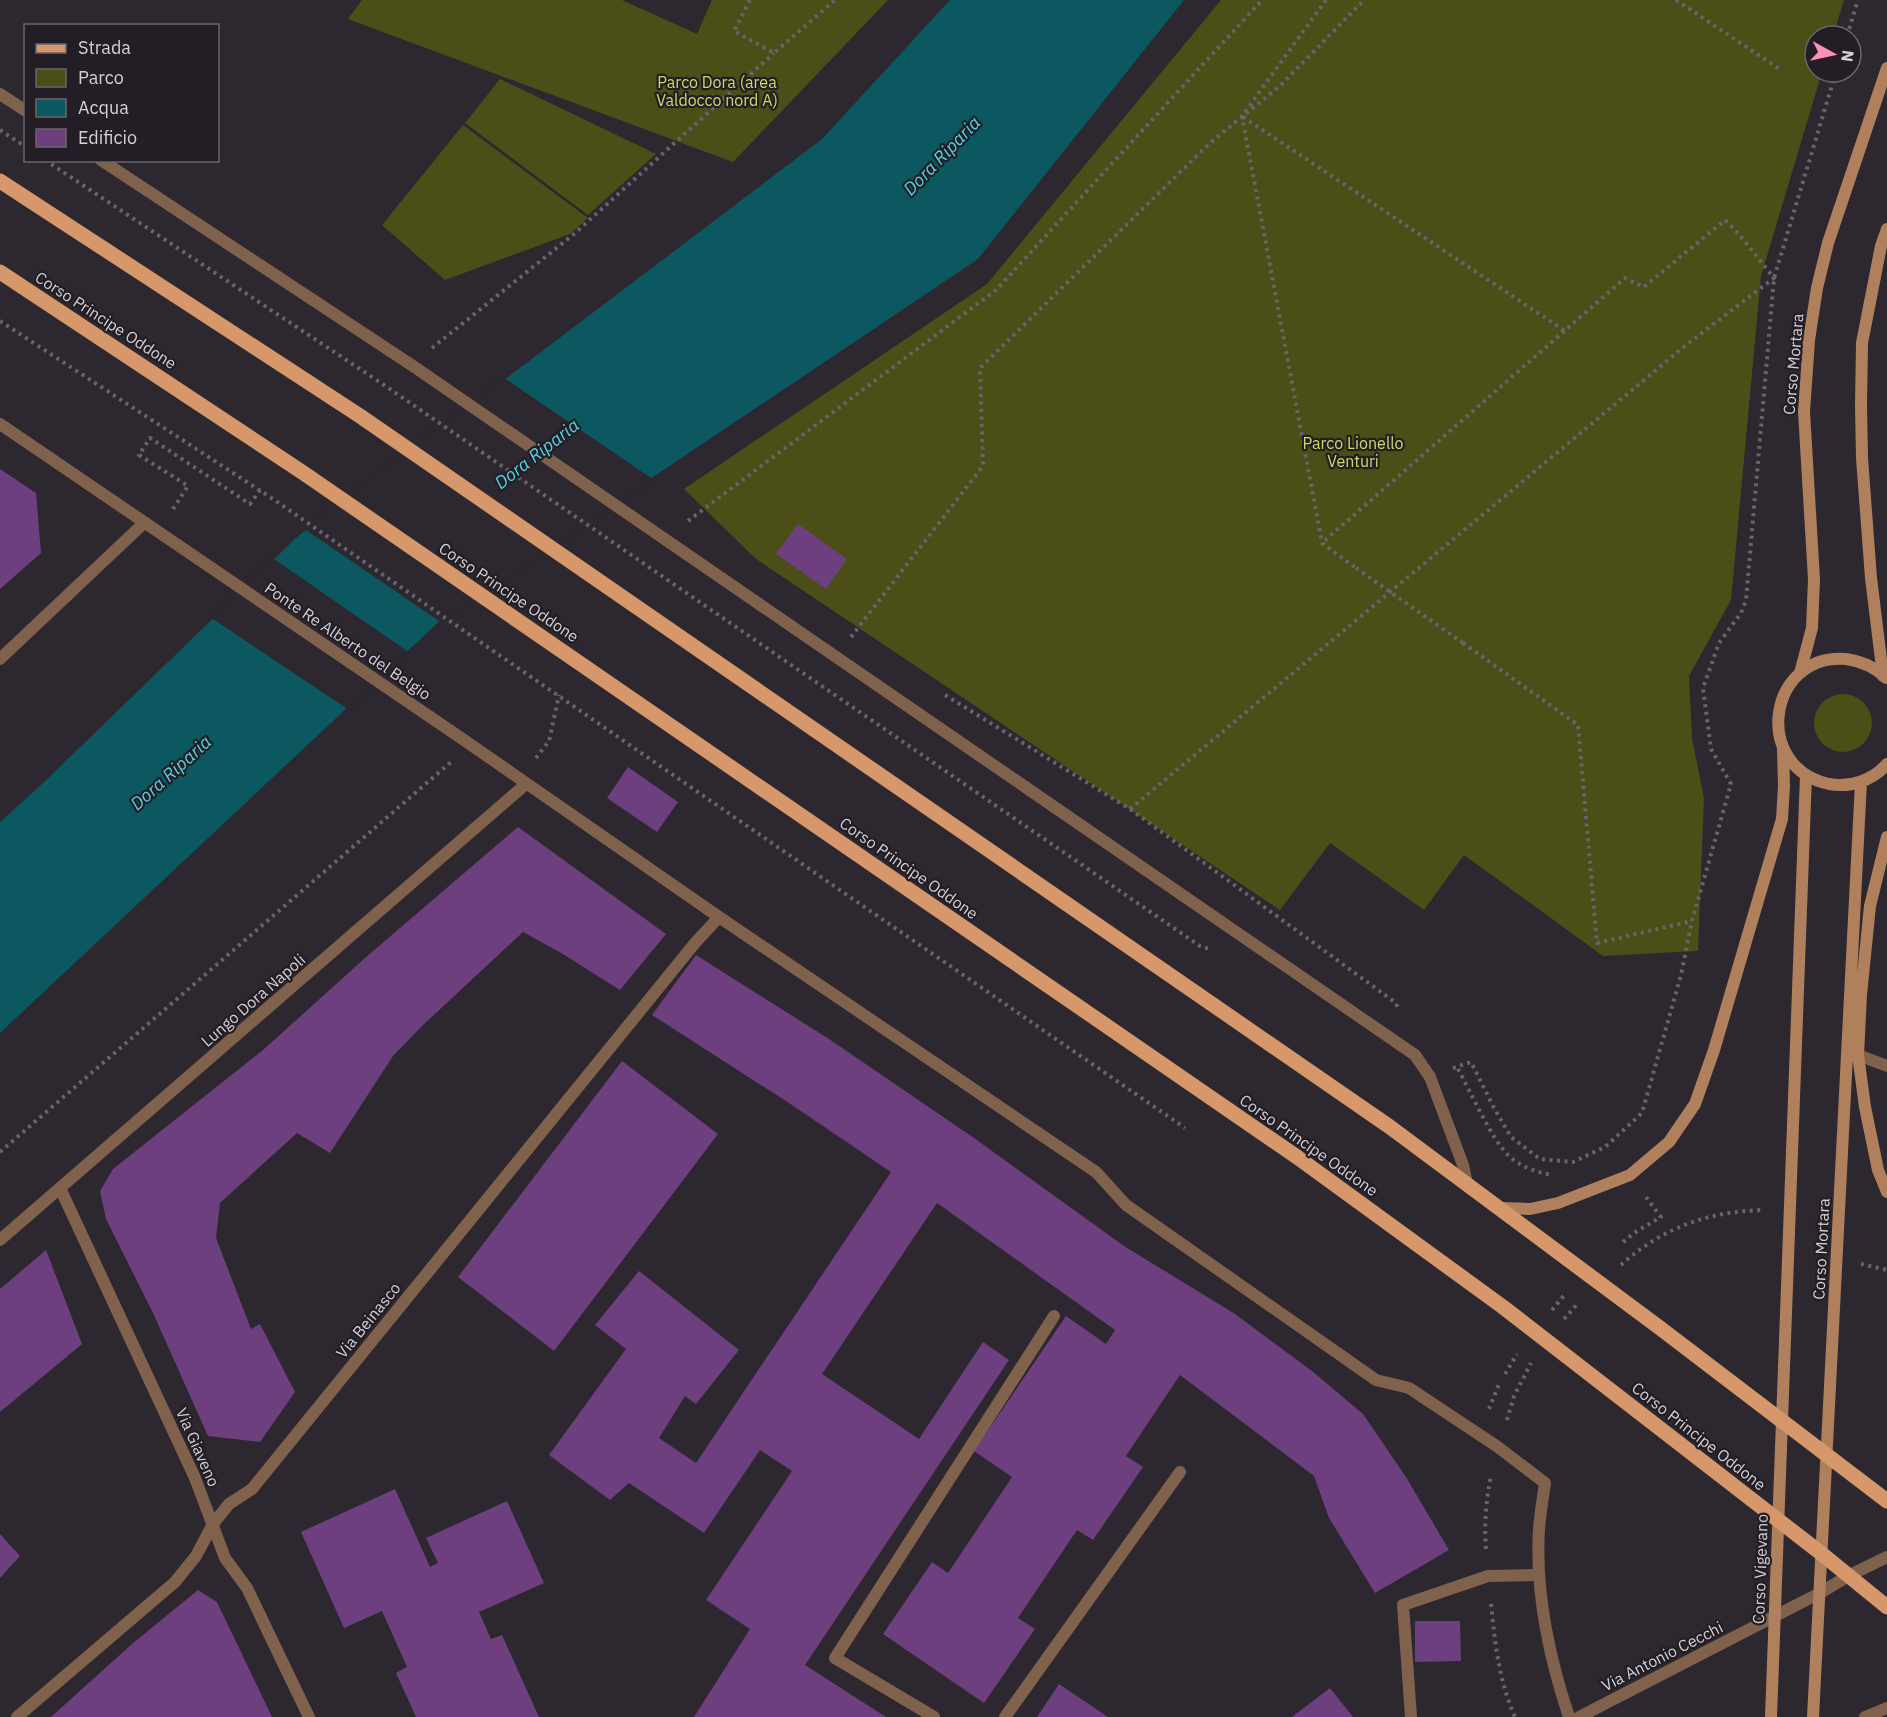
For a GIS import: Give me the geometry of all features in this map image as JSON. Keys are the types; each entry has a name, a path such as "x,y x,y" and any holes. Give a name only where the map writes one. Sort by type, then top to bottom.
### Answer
{"main road":[{"name":"Corso Mortara","path":"1800,673 1812,628 1814,579 1804,412 1809,340 1817,288 1828,243 1887,68"},
{"path":"0,181 360,417 1390,1127 1599,1282 1887,1501"},
{"path":"1885,678 1871,578 1862,458 1861,405 1862,343 1881,246 1887,229"},
{"name":"Corso Principe Oddone","path":"0,272 302,472 1297,1157 1548,1341 1887,1607"},
{"path":"1885,678 1864,663 1842,659 1820,662 1800,673 1789,686 1781,700 1778,733 1783,749 1792,764 1806,775 1833,785 1861,782 1872,777 1887,764"},
{"path":"1498,1208 1530,1209 1558,1203 1630,1175 1669,1142 1695,1104 1717,1039 1782,819 1783,749"},
{"name":"Corso Mortara","path":"1782,1422 1806,775"},
{"name":"Corso Mortara","path":"1813,1717 1861,782"},
{"path":"1887,837 1870,906 1858,1055 1865,1107 1878,1170 1887,1192"},
{"name":"Corso Vigevano","path":"1771,1717 1782,1422"}],"street":[{"path":"0,94 24,110"},
{"path":"104,162 413,366 1415,1056 1430,1077 1463,1165 1467,1184"},
{"path":"0,424 144,523 0,659"},
{"name":"Ponte Re Alberto del Belgio","path":"144,523 467,742"},
{"path":"467,742 719,917 1096,1172 1126,1205 1376,1380 1409,1388 1498,1447 1545,1483 1539,1529 1539,1575 1543,1617 1550,1655 1569,1717"},
{"name":"Lungo Dora Napoli","path":"0,1240 526,784"},
{"name":"Via Beinasco","path":"17,1717 175,1582 196,1556 213,1524 229,1504 252,1489 695,943 719,917"},
{"path":"1858,1055 1887,1066"},
{"name":"Via Giaveno","path":"60,1188 195,1478 225,1558 248,1588 309,1717"},
{"path":"934,1717 835,1658 1054,1316"},
{"path":"1005,1717 1180,1472"},
{"name":"Via Antonio Cecchi","path":"1579,1717 1887,1557"},
{"path":"1411,1717 1403,1605 1488,1576 1539,1575"},
{"path":"1865,1717 1887,1708"}],"path":[{"path":"750,0 734,31 774,53"},
{"path":"433,347 574,234 835,0"},
{"path":"697,528 687,521 996,290 1262,0"},
{"path":"1326,0 1242,116 1322,543 1578,725 1597,943 1692,921"},
{"path":"860,644 850,638 983,466 980,368 1211,142 1281,85 1364,0"},
{"path":"1676,0 1781,70"},
{"path":"1851,24 1858,0"},
{"path":"1471,1062 1511,1137 1540,1160 1573,1162 1605,1147 1642,1113 1681,975 1692,921 1731,784 1711,749 1703,688 1719,643 1740,613 1746,600 1774,278 1832,84"},
{"path":"1242,116 1565,331"},
{"path":"0,130 24,146"},
{"path":"48,162 390,389 644,563"},
{"path":"1322,543 1625,278 1644,287 1725,220 1774,278"},
{"path":"1130,809 1686,345 1774,278"},
{"path":"0,321 260,490 1185,1128"},
{"path":"170,514 188,486 139,455 150,438 250,504 260,490"},
{"path":"940,693 1130,809 1396,1003 1398,1012"},
{"path":"549,741 559,695"},
{"path":"0,1152 467,742"},
{"path":"1454,1061 1494,1136 1509,1156 1524,1166 1552,1175"},
{"path":"1623,1242 1661,1217 1640,1189"},
{"path":"1515,1717 1505,1695 1495,1642 1484,1533 1487,1494 1498,1447 1528,1368 1575,1306 1599,1282 1655,1238 1673,1229 1721,1214 1789,1209"},
{"path":"1505,1374 1519,1351"},
{"path":"1488,1412 1499,1384"}],"green space":[{"name":"Parco Dora (area Valdocco nord A)","path":"362,0 622,0 697,34 712,0 888,0 733,162 348,19"},
{"name":"Parco Lionello Venturi","path":"1221,0 1844,0 1837,24 1803,24 1803,84 1818,84 1761,276 1731,600 1689,676 1692,738 1704,798 1698,951 1603,956 1464,855 1424,910 1330,843 1280,910 756,559 684,489 987,284"},
{"path":"500,79 656,154 588,215 465,123"},
{"path":"463,125 588,218 570,234 445,280 382,225"},
{"path":"1837,694 1849,694 1864,702 1872,717 1872,729 1864,744 1849,752 1837,752 1822,744 1814,729 1814,717 1822,702"}],"water":[{"name":"Dora Riparia","path":"950,0 1184,0 978,259 443,618 0,1033 0,822 297,537 822,139"}],"pier":[{"path":"503,377 654,480 442,623 303,528"},
{"path":"271,557 410,653 349,710 210,617"}],"building":[{"path":"0,469 36,493 41,553 0,589"},
{"path":"798,524 847,559 826,589 776,554"},
{"path":"628,767 678,802 657,832 607,798"},
{"path":"518,827 666,934 620,990 523,932 393,1056 330,1153 297,1133 220,1203 216,1238 251,1329 260,1324 295,1392 260,1442 208,1436 153,1313 106,1219 100,1191 113,1169 263,1050 365,958"},
{"path":"696,955 829,1039 974,1138 1124,1246 1235,1314 1312,1371 1363,1414 1406,1477 1449,1550 1375,1593 1329,1518 1314,1476 1180,1375 1126,1456 1143,1467 1093,1540 1077,1530 1018,1618 1035,1629 984,1703 883,1634 932,1562 948,1573 1012,1477 974,1451 1066,1316 1106,1344 1115,1330 937,1203 822,1374 919,1439 983,1342 1009,1360 805,1665 886,1717 694,1717 750,1629 706,1600 792,1471 760,1450 704,1533 629,1483 610,1500 549,1455 626,1349 595,1325 639,1271 739,1350 696,1404 685,1396 659,1438 696,1463 891,1172 652,1015"},
{"path":"622,1061 718,1134 554,1351 458,1277"},
{"path":"46,1250 82,1344 0,1412 0,1289"},
{"path":"395,1489 430,1567 438,1563 426,1538 507,1501 544,1583 479,1612 491,1639 502,1635 539,1717 416,1717 396,1673 407,1667 382,1611 344,1628 301,1532"},
{"path":"0,1534 20,1556 0,1578"},
{"path":"198,1590 217,1602 272,1717 51,1717 132,1644"},
{"path":"1415,1621 1460,1621 1461,1661 1415,1662"},
{"path":"1059,1684 1108,1717 1037,1717"},
{"path":"1330,1688 1353,1717 1292,1717"}]}
